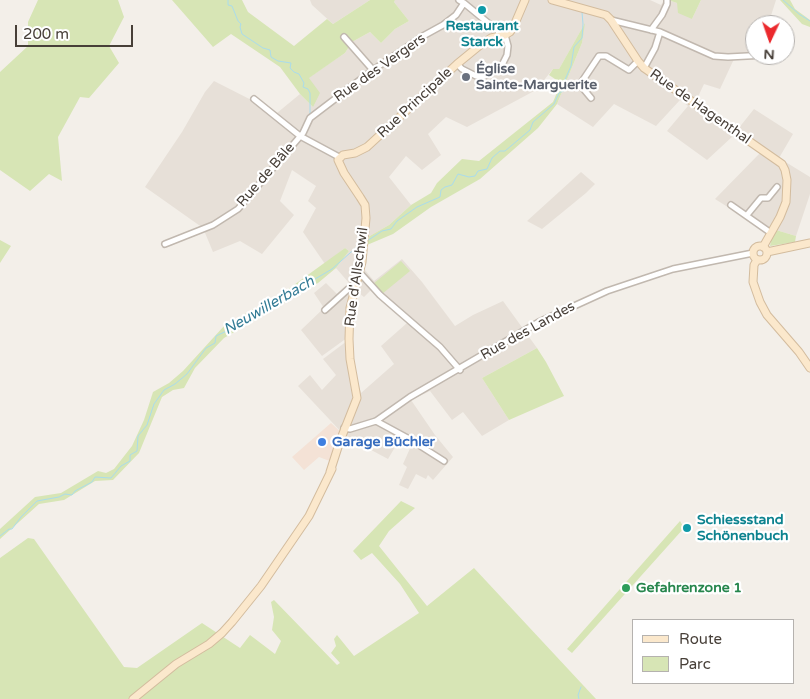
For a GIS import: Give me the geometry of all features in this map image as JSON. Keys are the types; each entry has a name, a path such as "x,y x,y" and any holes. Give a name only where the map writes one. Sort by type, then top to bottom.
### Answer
{"street":[{"name":"Rue Principale","path":"339,158 367,147 479,46 491,38 502,36 513,28 525,0"},
{"path":"552,0 569,6 598,12 606,15 611,20 660,32 714,56 745,55"},
{"path":"651,30 662,15 667,0"},
{"path":"457,64 462,69 476,76 485,76 500,69 507,56 508,46 498,31 462,1"},
{"name":"Rue des Vergers","path":"300,136 310,118 373,70 423,36 443,26 456,15 462,1"},
{"name":"Rue de Hagenthal","path":"611,20 644,68 782,164 787,176 787,196 783,211 771,232 765,249"},
{"path":"644,68 655,48 660,32"},
{"path":"344,37 373,70"},
{"path":"591,98 581,86 581,83 599,56 606,56 629,70 638,61"},
{"path":"254,99 300,136"},
{"name":"Rue de Bâle","path":"165,244 213,225 238,209 300,136 334,153 339,158"},
{"name":"Rue d'Allschwil","path":"133,699 176,664 209,644 232,622 261,586 309,516 330,472 344,428 357,398 350,359 350,308 360,273 366,211 360,196 338,164 339,158"},
{"path":"747,215 761,198 768,198 778,187"},
{"path":"731,205 771,232"},
{"path":"810,243 765,249 756,247 753,282 767,315 799,352 810,368"},
{"path":"755,256 763,260 766,256 765,249"},
{"name":"Rue des Landes","path":"344,428 350,429 376,421 410,398 539,322 607,291 673,269 755,256"},
{"path":"360,273 380,295 440,347 460,370"},
{"path":"325,310 356,282"},
{"path":"376,421 444,461"}],"shaded area":[{"path":"310,0 370,0 333,24 312,5"},
{"path":"395,0 650,0 661,5 664,0 668,0 677,3 692,19 701,0 776,0 771,15 745,15 745,59 734,59 720,89 704,84 696,101 738,129 754,109 793,134 779,158 810,177 810,194 796,236 776,230 772,235 715,199 760,153 733,136 707,160 667,131 688,106 680,100 656,126 614,104 593,127 557,104 582,43 584,25 559,69 553,69 536,90 467,127 446,117 428,134 441,155 422,170 406,156 389,177 411,205 389,225 368,237 365,270 374,281 402,259 455,326 503,301 537,348 482,378 509,420 482,436 463,412 452,420 430,391 411,400 453,457 433,480 428,475 426,479 416,474 408,489 399,485 407,467 403,464 412,444 401,437 388,459 345,436 298,386 310,375 322,390 336,375 323,359 351,338 354,366 361,393 394,364 381,346 407,323 371,290 364,297 356,291 351,335 322,356 301,330 324,308 314,293 326,283 337,294 349,283 336,268 349,251 345,248 325,264 303,232 316,208 308,201 316,186 292,170 280,201 294,215 262,254 240,241 213,252 203,228 145,187 182,132 205,92 214,81 277,113 300,94 313,107 308,78 345,53 352,42 370,32 381,43 395,29 409,21 394,2"},
{"path":"581,172 595,184 586,193 542,229 527,221"},
{"path":"331,423 345,436 335,463 319,457 304,470 292,457"}],"green space":[{"path":"38,0 118,0 124,17 109,46 119,63 89,98 80,97 58,137 62,181 49,174 30,191 0,170 0,72 28,46 28,22"},
{"path":"172,0 242,0 248,12 294,46 327,19 333,24 370,0 395,0 394,2 409,21 395,29 381,43 370,32 352,42 345,53 309,78 320,93 313,107 300,94 280,67 231,34 213,47"},
{"path":"668,0 701,0 692,19 678,13 677,3"},
{"path":"780,0 790,0 795,9 810,20 810,27 802,24"},
{"path":"585,23 582,43 557,104 538,128 480,179 431,207 393,234 367,245 368,237 389,225 411,205 431,193 437,183 462,159 479,161 553,102 561,83 549,75 553,69 559,69"},
{"path":"776,230 796,236 795,242 770,246 772,235"},
{"path":"0,240 11,246 0,263"},
{"path":"345,248 349,251 336,268 318,283 224,338 195,368 184,388 173,390 162,397 139,453 113,480 95,481 64,500 39,504 0,539 0,529 35,497 61,493 98,471 106,473 114,469 132,446 144,420 153,392 169,383 183,371 224,326 287,290"},
{"path":"401,261 410,271 382,294 373,284"},
{"path":"537,348 564,396 509,420 482,378"},
{"path":"401,501 415,508 389,531 379,546 427,606 474,568 596,699 0,699 0,558 28,538 34,539 124,667 137,668 202,623 240,648 250,635 275,654 281,641 272,630 274,617 271,602 274,600 337,665 340,663 331,653 336,646 334,639 337,635 354,656 419,613 400,584 372,553 361,560 353,551"},
{"name":"Gefahrenzone 1","path":"680,521 684,528 572,653 567,649"}],"waterway":[{"path":"228,0 228,5 232,6 241,24 242,34 263,48 270,50 271,57 278,61 291,63 290,68 299,74 304,83 303,87 308,89 310,93 310,116"},
{"path":"783,0 810,21"},
{"name":"Neuwillerbach","path":"367,241 382,231 391,229 397,221 417,207 440,197 441,190 452,185 458,174 469,177 475,176 478,171 487,169 492,158 500,151 505,151 530,130 533,122 554,104 559,93 565,90 564,82 571,66 574,47 582,38 582,12"},
{"name":"Neuwillerbach","path":"0,536 9,529 12,529 37,501 65,494 72,495 75,491 92,482 95,477 111,478 121,466 130,461 130,455 137,451 138,436 147,425 154,404 164,390 187,374 206,348 215,343 216,336 248,321 266,306 285,300 301,290 310,282 332,269 359,245"},
{"path":"579,699 578,695 581,687"}],"place":[{"name":"Restaurant Starck","path":"482,10"},
{"name":"Église Sainte-Marguerite","path":"466,77"},
{"name":"Garage Büchler","path":"322,442"},
{"name":"Schiessstand Schönenbuch","path":"687,528"},
{"name":"Gefahrenzone 1","path":"626,588"}]}
